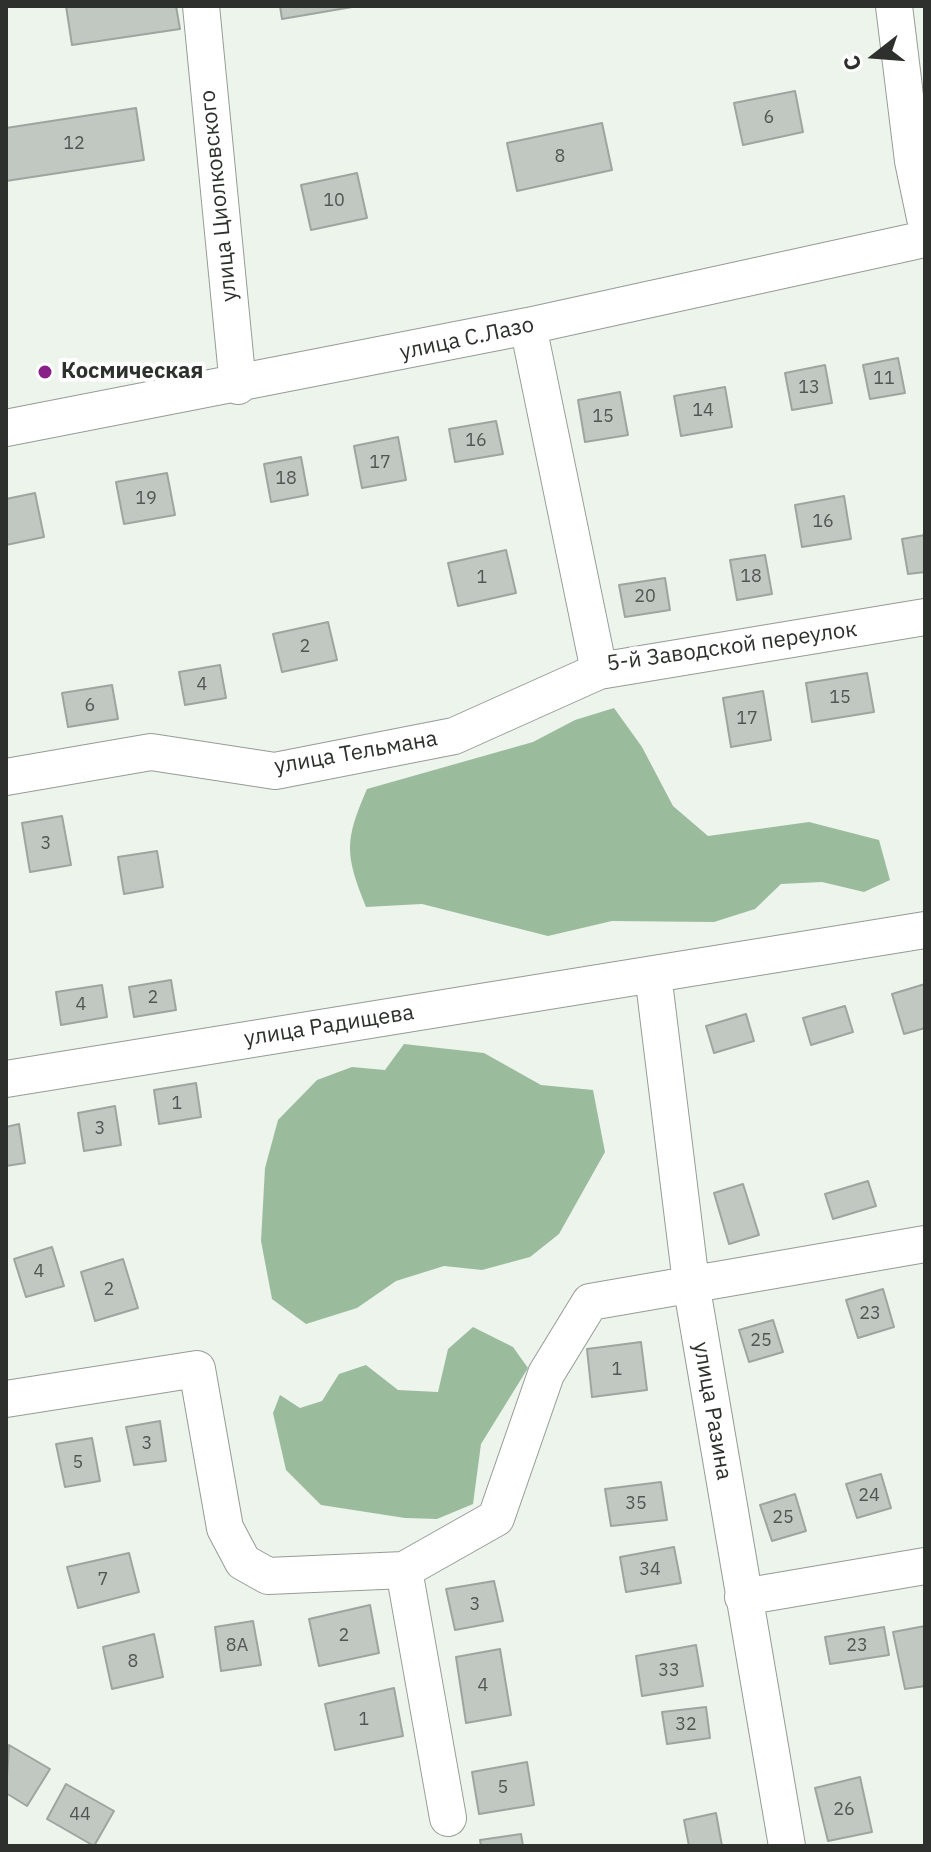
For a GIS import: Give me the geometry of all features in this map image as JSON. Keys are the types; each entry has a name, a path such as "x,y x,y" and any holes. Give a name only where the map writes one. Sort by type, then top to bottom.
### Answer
{"street":[{"name":"улица Циолковского","path":"201,6 238,386"},
{"path":"894,6 913,161 925,218"},
{"name":"улица С.Лазо","path":"6,428 238,386 925,239"},
{"name":"5-й Заводской переулок","path":"528,326 599,671 925,617"},
{"name":"улица Тельмана","path":"6,777 151,752 275,771 454,736 599,671"},
{"name":"улица Радищева","path":"6,1079 925,930"},
{"name":"улица Разина","path":"653,974 691,1283 787,1846"},
{"path":"6,1399 197,1369 225,1528 243,1562 268,1576 404,1570 496,1518 546,1374 590,1302 925,1244"},
{"path":"743,1597 925,1566"},
{"path":"404,1570 448,1818"}],"shaded area":[{"path":"614,708 642,747 673,806 708,836 809,822 879,840 890,880 864,892 822,882 781,884 755,909 714,922 612,921 548,936 422,904 366,907 354,874 350,848 354,822 367,789 533,742 575,720"},
{"path":"404,1044 484,1053 541,1085 593,1090 605,1152 559,1234 530,1257 482,1270 444,1266 396,1281 357,1308 306,1324 272,1299 261,1241 265,1168 278,1120 317,1080 352,1067 385,1070"},
{"path":"473,1327 513,1347 528,1368 481,1444 473,1504 437,1519 405,1518 321,1505 286,1470 273,1413 280,1395 300,1408 322,1401 339,1374 366,1365 398,1390 438,1392 448,1349"}],"building":[{"path":"66,6 176,6 180,29 72,45"},
{"path":"280,6 358,6 282,19"},
{"path":"795,91 803,132 743,145 734,103"},
{"path":"136,108 144,160 6,181 6,128"},
{"path":"602,123 612,170 517,191 507,143"},
{"path":"357,173 367,218 311,230 301,185"},
{"path":"898,358 905,393 870,399 863,365"},
{"path":"825,365 832,403 792,410 785,373"},
{"path":"725,387 732,427 681,436 674,396"},
{"path":"620,392 628,435 585,442 578,400"},
{"path":"496,421 503,454 455,462 449,429"},
{"path":"398,437 406,480 362,488 354,446"},
{"path":"301,457 308,495 271,502 264,464"},
{"path":"167,473 175,515 124,524 116,482"},
{"path":"35,493 44,537 6,545 6,499"},
{"path":"844,496 851,539 802,547 795,505"},
{"path":"925,535 925,572 908,574 902,539"},
{"path":"506,550 516,593 458,606 448,563"},
{"path":"765,555 772,594 737,600 730,560"},
{"path":"665,578 670,610 625,617 619,585"},
{"path":"328,622 337,660 282,672 273,634"},
{"path":"220,665 226,698 185,705 179,672"},
{"path":"867,673 874,712 812,722 806,683"},
{"path":"112,685 118,719 68,727 62,693"},
{"path":"763,691 771,740 731,747 723,698"},
{"path":"62,816 71,865 30,872 22,823"},
{"path":"157,851 163,887 124,894 118,857"},
{"path":"171,980 176,1010 134,1017 129,987"},
{"path":"925,984 925,1028 904,1034 892,994"},
{"path":"102,985 107,1017 61,1025 56,992"},
{"path":"845,1006 853,1032 811,1045 803,1018"},
{"path":"746,1014 754,1041 714,1053 706,1026"},
{"path":"196,1083 201,1117 159,1124 154,1090"},
{"path":"115,1106 121,1145 84,1151 78,1113"},
{"path":"19,1124 25,1163 6,1166 6,1127"},
{"path":"868,1181 876,1206 833,1219 825,1194"},
{"path":"743,1184 759,1235 729,1244 714,1193"},
{"path":"52,1247 64,1286 26,1297 14,1259"},
{"path":"123,1259 138,1308 95,1321 81,1272"},
{"path":"883,1289 894,1327 858,1338 846,1300"},
{"path":"773,1320 783,1352 749,1362 739,1330"},
{"path":"641,1342 647,1390 592,1397 587,1349"},
{"path":"160,1421 166,1461 134,1465 126,1427"},
{"path":"92,1438 100,1481 65,1487 56,1444"},
{"path":"881,1474 891,1508 857,1518 846,1484"},
{"path":"661,1482 667,1520 611,1526 605,1489"},
{"path":"795,1494 806,1531 772,1541 760,1505"},
{"path":"674,1547 681,1583 626,1592 620,1557"},
{"path":"129,1553 139,1592 78,1608 67,1567"},
{"path":"494,1581 503,1621 455,1630 446,1589"},
{"path":"370,1605 379,1653 319,1666 309,1619"},
{"path":"253,1621 261,1665 221,1671 215,1627"},
{"path":"925,1626 925,1686 905,1689 893,1632"},
{"path":"884,1627 889,1655 830,1664 825,1637"},
{"path":"154,1634 163,1677 112,1689 103,1647"},
{"path":"696,1645 703,1686 642,1696 636,1656"},
{"path":"500,1649 511,1715 466,1723 456,1657"},
{"path":"394,1688 403,1736 335,1750 325,1704"},
{"path":"706,1707 710,1738 667,1744 662,1712"},
{"path":"9,1745 50,1769 27,1806 6,1793"},
{"path":"527,1762 534,1805 479,1814 472,1772"},
{"path":"860,1777 872,1832 828,1841 815,1788"},
{"path":"66,1784 114,1811 94,1846 47,1819"},
{"path":"716,1813 722,1846 689,1846 684,1820"},
{"path":"521,1834 523,1846 481,1846 480,1840"}],"place":[{"name":"Космическая","path":"45,372"}]}
